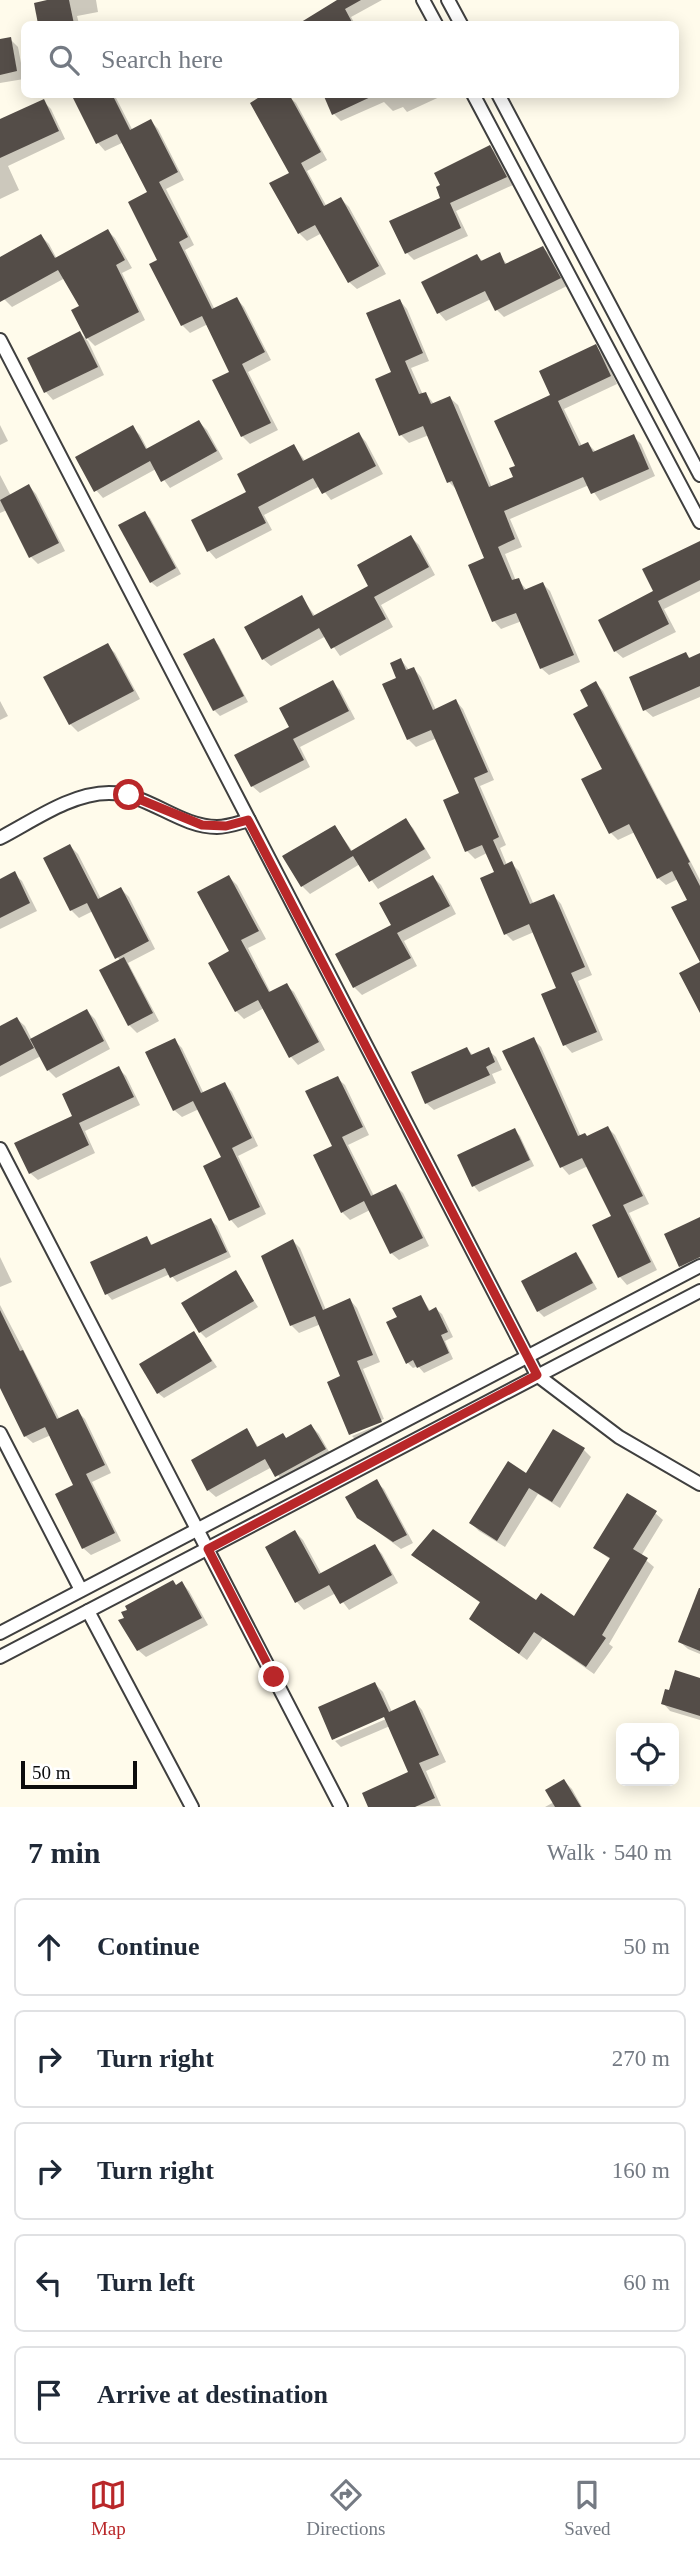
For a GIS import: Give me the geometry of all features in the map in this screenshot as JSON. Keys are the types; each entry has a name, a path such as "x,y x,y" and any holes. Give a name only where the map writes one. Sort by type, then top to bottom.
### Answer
{"street":[{"path":"423,0 434,21"},
{"path":"448,0 459,21"},
{"path":"475,98 700,522"},
{"path":"500,98 700,475"},
{"path":"0,340 537,1375 619,1437 700,1484"},
{"path":"0,838 71,801 109,793 129,795 202,825 226,826 248,820"},
{"path":"0,1150 341,1807"},
{"path":"0,1633 700,1266"},
{"path":"0,1657 700,1291"},
{"path":"0,1433 82,1590"},
{"path":"88,1611 192,1807"}],"building":[{"path":"69,0 73,21 37,21 34,3"},
{"path":"337,0 361,0 345,9 351,21 303,21"},
{"path":"11,37 17,71 0,75 0,39"},
{"path":"73,98 114,98 130,130 151,119 178,172 159,182 188,237 179,242 212,309 237,297 265,352 242,364 271,423 241,437 212,380 229,372 202,316 181,326 149,264 157,260 128,202 147,192 117,134 96,144"},
{"path":"258,98 291,98 321,152 301,163 324,206 341,197 379,266 348,283 315,225 298,234 269,183 289,173 250,103"},
{"path":"325,98 368,98 332,115"},
{"path":"44,99 59,131 0,158 0,119"},
{"path":"490,145 507,177 450,203 461,228 405,254 389,221 440,198 436,187 440,185 434,173"},
{"path":"108,229 125,260 116,265 139,312 86,339 71,310 79,306 58,270 0,302 0,257 41,234 55,258"},
{"path":"543,246 561,278 495,311 485,291 437,314 421,282 477,254 481,261 500,252 505,264"},
{"path":"400,299 423,353 405,361 419,394 426,392 431,404 450,396 489,487 513,477 509,468 515,466 494,421 550,395 539,371 596,344 597,346 611,376 558,401 579,446 588,442 593,452 634,434 649,469 591,494 583,477 504,511 515,539 498,547 512,580 519,578 524,590 543,582 574,655 540,669 516,613 492,622 468,565 484,558 452,481 447,483 423,426 399,436 375,379 391,372 366,313"},
{"path":"80,331 98,367 44,393 27,358"},
{"path":"199,420 217,451 161,482 150,461 94,492 75,457 133,425 146,449"},
{"path":"359,432 376,466 322,494 313,478 258,507 266,523 207,552 191,520 246,492 237,474 294,444 303,461"},
{"path":"29,484 59,543 29,558 0,500"},
{"path":"145,511 176,568 150,583 118,525"},
{"path":"411,535 429,567 374,597 386,619 331,649 319,628 262,660 244,627 302,595 313,616 368,586 357,565"},
{"path":"700,541 700,580 658,601 669,624 614,652 598,620 653,591 642,569"},
{"path":"214,638 244,696 213,711 183,654"},
{"path":"108,643 134,691 69,725 43,677"},
{"path":"686,652 689,658 700,653 700,686 643,711 629,677"},
{"path":"401,658 406,670 414,667 433,710 456,699 488,772 474,778 499,837 493,840 504,865 512,861 530,904 554,894 585,967 571,973 597,1032 563,1046 541,994 556,988 529,924 504,935 480,878 494,872 482,845 465,852 443,800 459,793 431,730 407,740 382,684 396,678 390,663"},
{"path":"333,680 349,711 293,739 304,760 251,787 234,755 289,727 279,708"},
{"path":"596,681 700,886 700,962 671,907 687,900 672,871 657,879 629,824 609,834 581,779 602,769 573,714 588,706 580,690"},
{"path":"406,818 425,849 369,882 353,856 301,887 282,856 335,825 351,851"},
{"path":"70,844 98,899 121,887 149,941 115,959 87,903 70,911 43,858"},
{"path":"15,871 30,903 0,918 0,879"},
{"path":"229,875 259,931 241,940 269,992 287,983 319,1042 289,1058 258,1000 235,1012 208,963 229,951 197,892"},
{"path":"433,875 450,906 397,933 411,958 353,988 335,954 391,925 379,903"},
{"path":"124,957 153,1013 128,1026 99,970"},
{"path":"700,962 700,1013 679,973"},
{"path":"87,1009 104,1041 47,1071 30,1039"},
{"path":"17,1017 34,1048 0,1066 0,1026"},
{"path":"534,1037 578,1136 585,1133 587,1136 608,1126 643,1196 623,1205 651,1262 618,1278 592,1225 611,1216 582,1158 560,1168 502,1051"},
{"path":"175,1038 201,1093 225,1082 252,1138 232,1148 260,1207 229,1221 203,1166 221,1157 193,1101 173,1111 145,1052"},
{"path":"467,1047 471,1055 489,1047 495,1062 486,1067 490,1075 425,1104 411,1072"},
{"path":"119,1066 134,1097 79,1123 89,1145 29,1174 14,1143 72,1116 62,1094"},
{"path":"338,1076 363,1127 342,1137 371,1196 396,1184 423,1238 390,1254 364,1201 341,1213 313,1155 332,1146 305,1091"},
{"path":"515,1128 530,1160 472,1187 457,1155"},
{"path":"700,1217 700,1257 679,1267 664,1234"},
{"path":"211,1218 227,1252 170,1278 165,1268 105,1295 90,1262 147,1236 151,1245"},
{"path":"293,1239 323,1310 350,1298 373,1355 357,1361 382,1422 349,1435 327,1382 340,1376 315,1316 290,1326 261,1256"},
{"path":"576,1252 593,1283 537,1312 521,1281"},
{"path":"236,1270 254,1301 199,1333 181,1303"},
{"path":"421,1295 429,1311 436,1307 448,1332 441,1335 449,1353 417,1368 413,1360 406,1364 386,1322 397,1317 392,1308"},
{"path":"0,1310 57,1419 78,1409 105,1465 86,1474 115,1533 82,1549 55,1494 73,1485 45,1427 24,1437 0,1388"},
{"path":"194,1331 212,1361 157,1394 139,1364"},
{"path":"311,1424 326,1449 275,1477 265,1459 207,1491 191,1460 247,1428 257,1447 283,1433 286,1438"},
{"path":"553,1429 585,1448 552,1502 529,1488 497,1541 469,1523 508,1461 526,1473"},
{"path":"377,1479 407,1535 393,1542 357,1518 345,1497"},
{"path":"627,1493 657,1511 633,1549 648,1558 602,1635 606,1638 586,1667 534,1632 519,1654 469,1619 480,1602 411,1555 433,1529 536,1600 541,1593 574,1616 610,1558 593,1548"},
{"path":"295,1530 319,1574 375,1544 392,1575 340,1604 329,1585 295,1603 265,1547"},
{"path":"173,1580 176,1585 182,1581 202,1618 137,1651 118,1620 124,1618 121,1612 127,1610 125,1606"},
{"path":"700,1588 700,1651 678,1642"},
{"path":"675,1670 700,1678 700,1716 661,1704"},
{"path":"375,1682 389,1712 415,1700 439,1755 419,1763 435,1798 415,1807 368,1807 362,1793 408,1772 384,1717 332,1740 318,1707"},
{"path":"564,1779 581,1807 555,1807 545,1790"}],"route":[{"path":"129,795 202,825 226,826 248,820 537,1375 208,1549 274,1677"}]}
